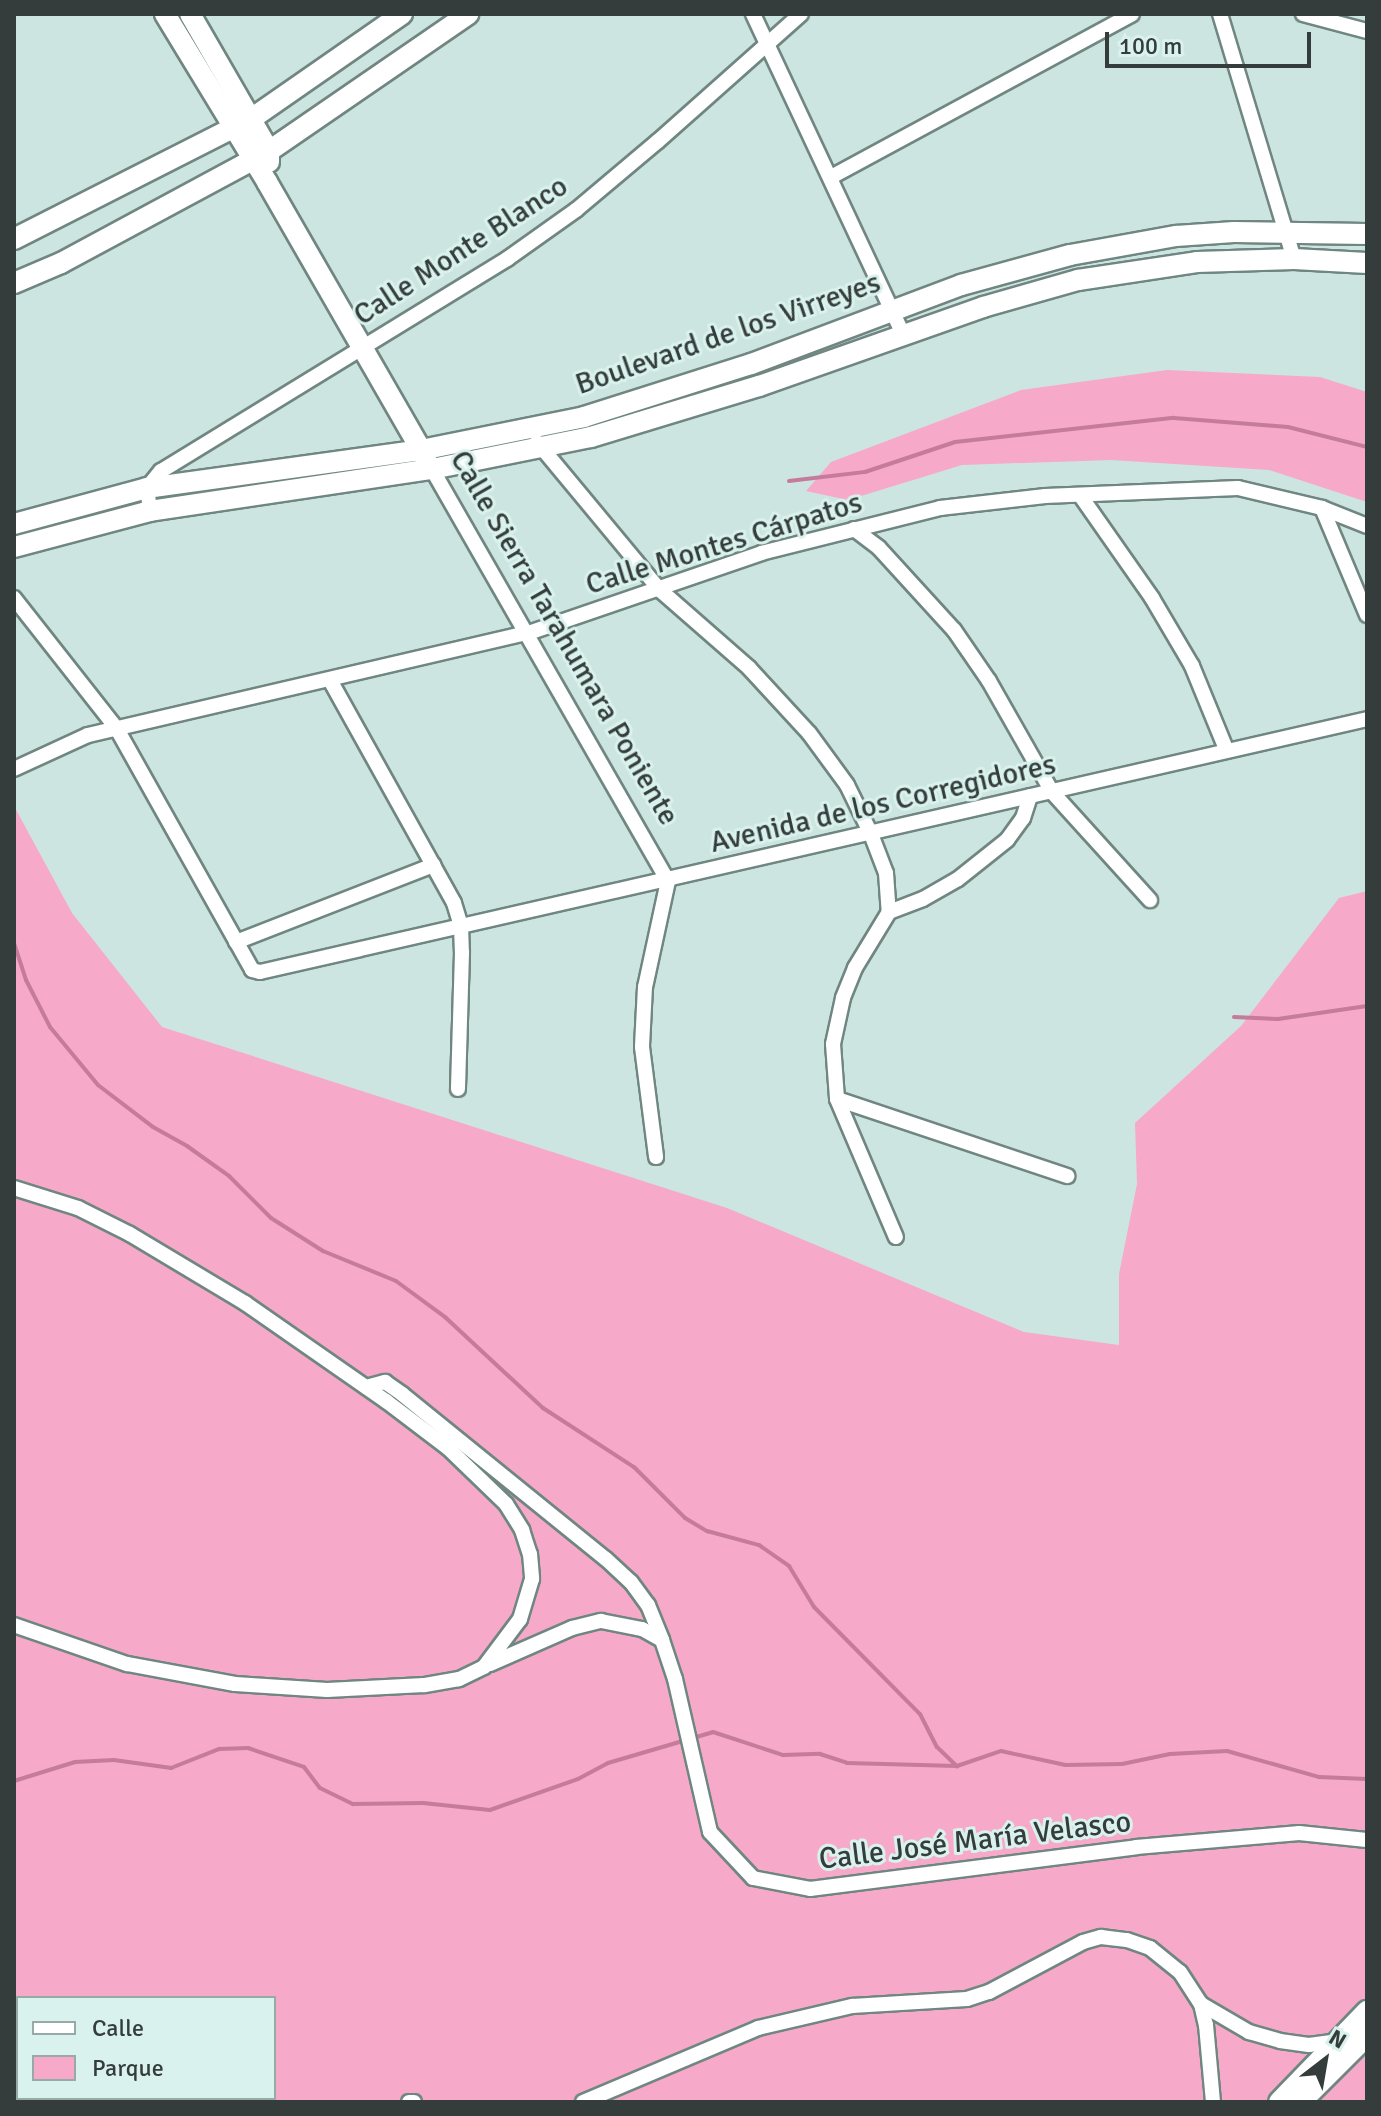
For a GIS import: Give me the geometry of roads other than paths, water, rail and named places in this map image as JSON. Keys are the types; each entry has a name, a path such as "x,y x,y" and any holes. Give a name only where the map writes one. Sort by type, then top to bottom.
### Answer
{"street":[{"name":"Calle Sierra Tarahumara Poniente","path":"165,14 242,123"},
{"name":"Calle Sierra Tarahumara Poniente","path":"190,14 260,156 267,182 668,881"},
{"path":"14,239 242,123 402,14"},
{"path":"14,283 61,263 260,156 468,14"},
{"path":"753,14 903,334"},
{"name":"Calle Monte Blanco","path":"147,488 161,471 507,259 576,210 801,14"},
{"path":"831,177 1132,14"},
{"path":"1220,14 1294,259"},
{"path":"1303,14 1367,31"},
{"name":"Boulevard de los Virreyes","path":"14,524 147,488 421,450 584,417 751,364 961,285 1070,255 1176,236 1287,231 1367,234"},
{"name":"Boulevard de los Virreyes","path":"14,547 150,511 432,469 591,437 759,386 1031,292 1090,278 1197,262 1294,259 1367,263"},
{"path":"527,429 660,590 749,668 809,733 847,785 871,834 886,873 889,912 859,960 843,998 833,1044 837,1099 896,1237"},
{"path":"147,488 150,511"},
{"name":"Calle Montes Cárpatos","path":"14,769 88,735 528,633 761,553 940,508 997,500 1238,488 1322,508 1367,526"},
{"path":"1080,495 1152,598 1184,653 1226,749"},
{"path":"1322,508 1367,615"},
{"path":"854,529 879,548 954,630 989,681 1052,792 1150,900"},
{"path":"14,598 117,729 236,942 433,865"},
{"path":"330,680 454,903 461,926 458,1089"},
{"name":"Avenida de los Corregidores","path":"236,942 252,970 270,970 1367,719"},
{"path":"889,912 923,899 958,879 1007,840 1023,818 1030,796"},
{"path":"656,1157 642,1047 645,987 668,881"},
{"path":"837,1099 1067,1176"},
{"path":"14,1188 78,1208 130,1234 245,1303 366,1387 486,1481 506,1504 522,1530 530,1554 528,1600 520,1619 484,1667"},
{"name":"Calle José María Velasco","path":"366,1387 385,1382 402,1394 631,1582 648,1605 662,1640 677,1689 710,1832 753,1878 810,1889 1151,1845 1299,1833 1367,1840"},
{"path":"14,1625 127,1664 285,1689 327,1690 424,1685 459,1679 572,1628 601,1621 642,1629 662,1640"},
{"path":"583,2102 758,2028 852,2006 967,1999 989,1992 1083,1942 1101,1937 1127,1940 1150,1948 1180,1972 1201,2004 1210,2048 1213,2102"},
{"path":"1201,2004 1249,2032 1280,2041 1309,2045 1352,2041"},
{"path":"1301,2102 1352,2041 1367,2011"},
{"path":"1279,2102 1352,2041"}],"waterway":[{"path":"789,481 865,472 955,442 1174,418 1288,427 1367,447"},
{"path":"14,943 26,980 50,1027 98,1085 153,1127 187,1146 229,1176 271,1218 323,1251 396,1281 445,1317 543,1408 634,1467 685,1518 707,1531 759,1545 789,1566 814,1607 920,1714 937,1747 957,1766"},
{"path":"1234,1017 1278,1019 1367,1006"},
{"path":"14,1781 75,1762 114,1760 171,1768 219,1749 248,1748 304,1767 320,1788 353,1804 423,1803 490,1810 578,1779 608,1763 713,1732 783,1755 820,1754 847,1763 957,1766 1001,1751 1065,1765 1122,1764 1170,1754 1227,1751 1319,1777 1367,1779"}]}
